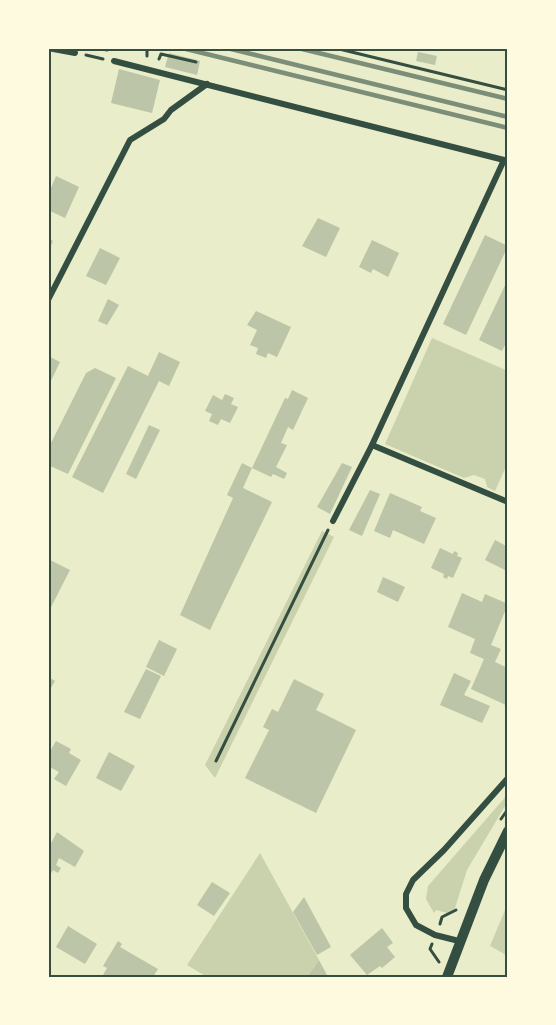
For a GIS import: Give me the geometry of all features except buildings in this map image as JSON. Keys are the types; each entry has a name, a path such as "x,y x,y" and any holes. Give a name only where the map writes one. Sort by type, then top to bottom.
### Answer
{"street":[{"path":"48,48 75,52"},
{"path":"114,62 506,161 372,445 333,521"},
{"path":"48,300 126,146 134,136 164,119 171,110 207,84"},
{"path":"372,445 508,502"},
{"path":"459,941 435,935 416,925 406,908 406,894 413,880 444,850 508,778"},
{"path":"447,977 484,880 508,831"}],"path":[{"path":"143,48 147,49 145,55 160,60 161,54 196,62"},
{"path":"338,48 508,90"},
{"path":"75,52 114,62"},
{"path":"216,761 333,521"}],"green space":[{"path":"432,338 508,371 508,462 495,491 487,487 485,479 474,475 464,478 385,444"},
{"path":"322,531 334,537 215,778 205,765"},
{"path":"508,794 508,801 467,870 455,908 447,913 436,910 434,913 426,899 428,886"},
{"path":"260,853 319,960 307,977 207,977 187,965"},
{"path":"508,903 508,956 490,946"}],"railway":[{"path":"182,48 508,128"},
{"path":"227,48 508,117"},
{"path":"298,48 508,99"}]}
